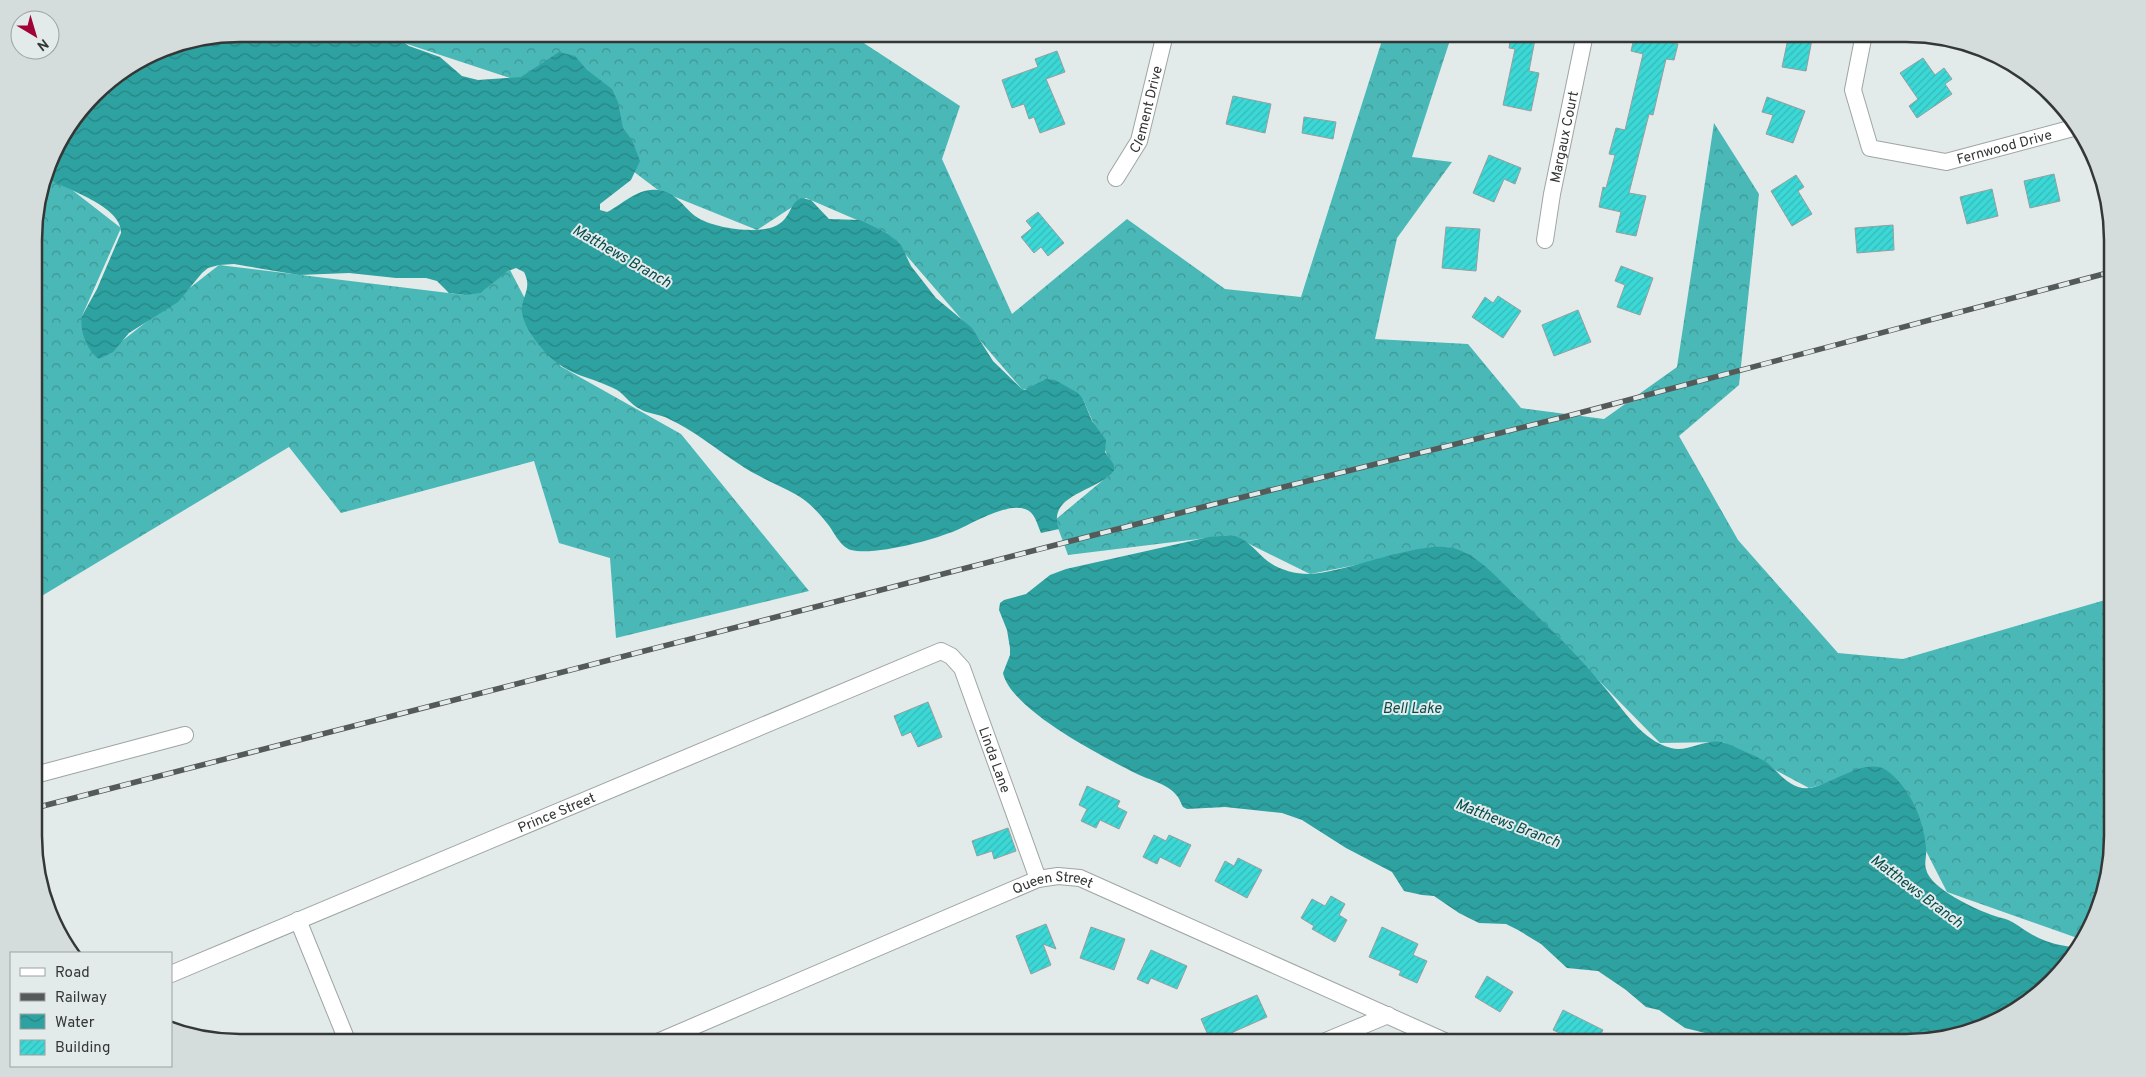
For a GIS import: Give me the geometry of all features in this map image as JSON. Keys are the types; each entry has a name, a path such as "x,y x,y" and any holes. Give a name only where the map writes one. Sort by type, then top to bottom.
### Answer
{"street":[{"name":"Clement Drive","path":"1116,178 1139,141 1163,42"},
{"name":"Margaux Court","path":"1545,240 1552,194 1583,42"},
{"name":"Fernwood Drive","path":"1862,42 1853,90 1870,148 1946,162 2069,129"},
{"name":"Linda Lane","path":"941,651 951,656 962,668 1038,879"},
{"name":"Prince Street","path":"172,974 941,651"},
{"path":"42,773 185,735"},
{"name":"Queen Street","path":"676,1034 1038,879 1058,876 1080,878 1429,1034"},
{"path":"298,920 344,1034"},
{"path":"1343,1034 1388,1015"}],"green space":[{"path":"862,42 960,106 942,159 1012,314 1127,219 1225,289 1301,297 1381,42 1449,42 1412,157 1452,162 1397,238 1375,339 1468,344 1521,408 1604,419 1677,367 1714,123 1759,194 1739,385 1679,436 1738,540 1838,653 1903,659 2104,600 2104,836 2100,875 2093,900 2083,924 2076,937 1947,892 1884,769 1809,788 1723,742 1660,743 1515,595 1448,547 1310,574 1231,535 1068,555 1055,520 1114,471 1083,399 1022,389 887,233 806,198 757,230 658,190 510,78 404,43"},
{"path":"54,176 121,228 82,316 99,359 219,265 465,295 510,270 560,366 681,434 809,591 616,638 610,558 559,543 534,461 341,513 289,447 42,596 42,241 46,202"}],"water":[{"name":"Matthews Branch","path":"241,42 403,42 409,46 440,57 462,76 478,80 521,77 559,52 575,56 587,70 612,89 618,102 623,128 632,140 640,161 631,180 600,204 600,210 607,212 637,194 644,191 658,190 664,191 679,200 695,216 711,224 752,230 770,228 782,222 793,205 801,198 811,200 829,219 860,220 887,233 901,245 911,266 936,298 972,328 993,361 1022,389 1025,390 1046,379 1055,380 1078,393 1083,399 1092,421 1106,440 1105,452 1114,465 1114,471 1106,478 1066,501 1060,509 1057,518 1059,529 1041,533 1031,513 1025,509 1017,508 991,514 947,534 919,542 874,551 851,550 843,545 819,514 799,497 759,476 678,423 643,411 617,390 572,372 555,362 534,339 524,320 522,308 527,282 524,272 516,268 508,271 480,293 465,295 449,293 437,281 426,278 396,278 349,273 299,275 234,264 219,265 208,268 178,302 129,333 113,352 99,359 91,351 85,340 81,322 82,316 97,289 121,233 119,223 113,215 92,200 52,180 63,153 83,120 120,83 153,63 190,49 215,44"},
{"name":"Bell Lake","path":"1236,536 1245,541 1275,566 1303,574 1345,568 1408,551 1445,547 1459,550 1490,570 1595,676 1634,723 1660,744 1678,749 1714,742 1728,744 1762,759 1791,784 1803,788 1818,786 1858,769 1878,767 1886,770 1902,785 1919,815 1925,837 1926,869 1929,877 1936,884 1966,904 2009,921 2042,939 2070,946 2054,967 2026,994 1993,1014 1969,1024 1944,1031 1918,1034 1706,1034 1685,1028 1659,1010 1646,1007 1626,990 1598,971 1567,968 1541,944 1506,924 1479,923 1459,913 1434,896 1404,891 1392,872 1346,848 1302,820 1282,813 1225,807 1187,809 1183,807 1178,797 1169,789 1140,776 1081,744 1022,702 1010,687 1003,673 1010,655 1010,648 1007,630 999,610 1000,603 1004,600 1026,594 1050,575 1066,569 1209,537"}],"building":[{"path":"1510,42 1534,42 1529,71 1539,73 1531,111 1503,105 1515,49 1509,48"},
{"path":"1633,42 1668,42 1678,44 1674,60 1666,59 1653,115 1649,114 1629,193 1646,196 1636,236 1616,232 1621,212 1599,207 1603,187 1606,188 1615,155 1609,154 1616,128 1625,130 1643,54 1631,51"},
{"path":"1787,42 1811,42 1806,71 1782,67"},
{"path":"1057,51 1065,72 1046,79 1065,124 1040,133 1034,117 1029,119 1024,104 1012,108 1002,80 1038,67 1035,59"},
{"path":"1923,58 1935,75 1944,68 1952,79 1945,84 1952,94 1917,118 1909,106 1918,99 1900,73"},
{"path":"1233,96 1271,104 1265,133 1226,124"},
{"path":"1767,97 1805,111 1793,143 1766,134 1773,115 1762,112"},
{"path":"1304,117 1336,122 1333,139 1302,133"},
{"path":"1489,155 1521,168 1515,184 1504,179 1494,202 1473,193"},
{"path":"2054,174 2060,201 2030,208 2024,181"},
{"path":"1796,175 1804,187 1798,191 1812,214 1792,226 1771,191"},
{"path":"1992,189 1998,216 1967,224 1960,197"},
{"path":"1038,212 1064,243 1048,256 1041,247 1034,253 1021,237 1032,228 1026,221"},
{"path":"1893,225 1894,250 1857,253 1855,228"},
{"path":"1446,227 1480,229 1476,271 1442,268"},
{"path":"1621,266 1653,278 1640,315 1617,307 1625,285 1615,281"},
{"path":"1498,296 1521,311 1503,338 1472,317 1485,297 1493,303"},
{"path":"1578,310 1591,342 1554,356 1542,325"},
{"path":"928,702 942,737 918,747 911,732 902,736 894,716"},
{"path":"1087,786 1120,801 1117,807 1127,812 1119,829 1100,820 1096,828 1081,821 1087,809 1079,805"},
{"path":"1008,828 1016,851 994,859 992,851 977,856 972,841"},
{"path":"1154,835 1166,841 1169,835 1191,845 1180,867 1160,857 1157,864 1143,857"},
{"path":"1238,858 1262,870 1247,898 1215,881 1225,861 1234,866"},
{"path":"1331,896 1345,904 1339,915 1347,920 1335,942 1312,929 1314,926 1301,918 1312,899 1325,906"},
{"path":"1046,924 1056,949 1043,944 1051,965 1031,974 1016,936"},
{"path":"1091,927 1125,939 1114,970 1080,958"},
{"path":"1382,927 1418,944 1413,955 1427,961 1417,983 1399,975 1401,971 1369,957"},
{"path":"1151,950 1187,966 1177,989 1151,978 1148,984 1137,979"},
{"path":"1487,976 1513,992 1500,1012 1475,997"},
{"path":"1257,995 1267,1017 1229,1034 1208,1034 1201,1019"},
{"path":"1563,1010 1603,1030 1601,1034 1562,1034 1553,1030"}],"railway":[{"path":"42,806 1203,507 1564,417 2104,274"}]}
